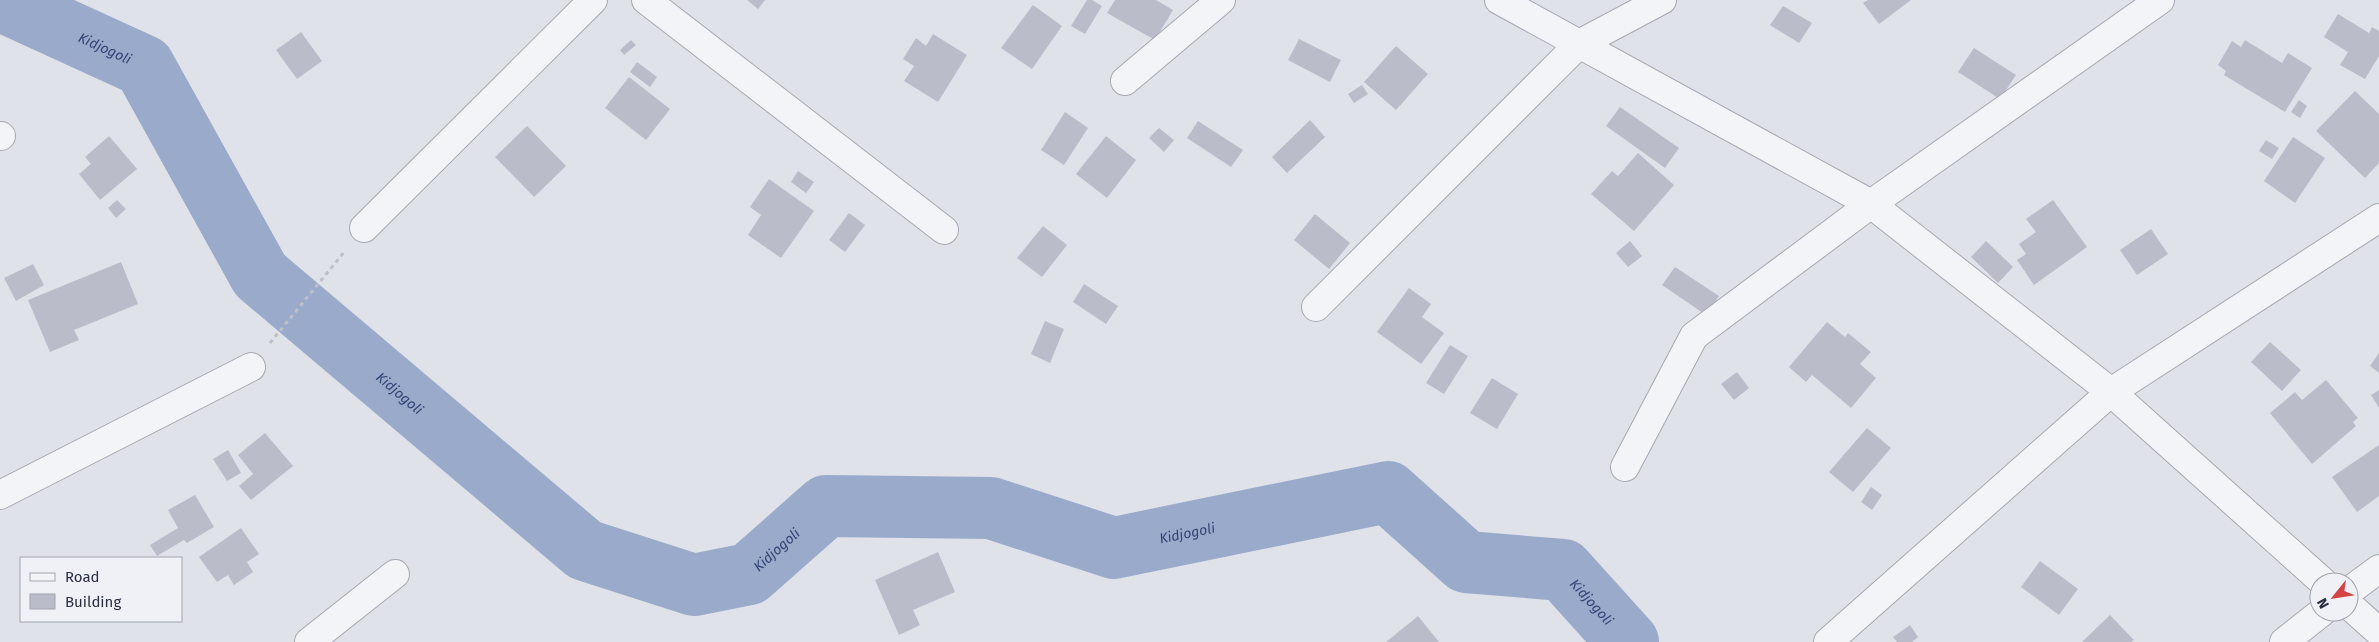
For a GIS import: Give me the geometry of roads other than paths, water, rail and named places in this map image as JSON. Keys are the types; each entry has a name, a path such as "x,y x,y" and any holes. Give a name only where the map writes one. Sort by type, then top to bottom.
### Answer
{"street":[{"path":"364,228 593,0"},
{"path":"646,0 944,230"},
{"path":"1125,81 1220,0"},
{"path":"1499,0 1871,204 2111,392 2312,572"},
{"path":"1316,307 1579,44 1662,0"},
{"path":"1625,467 1694,336 1871,204 2160,0"},
{"path":"1828,642 2111,392 2379,218"},
{"path":"0,495 251,367"},
{"path":"2359,584 2379,569"},
{"path":"309,642 395,574"},
{"path":"2359,614 2379,632"},
{"path":"2284,642 2309,622"}],"waterway":[{"name":"Kidjogoli","path":"0,2 4,2 144,66 260,275 585,550 694,585 749,574 826,506 991,508 1114,548 1388,492 1466,562 1563,570 1628,642"}]}
